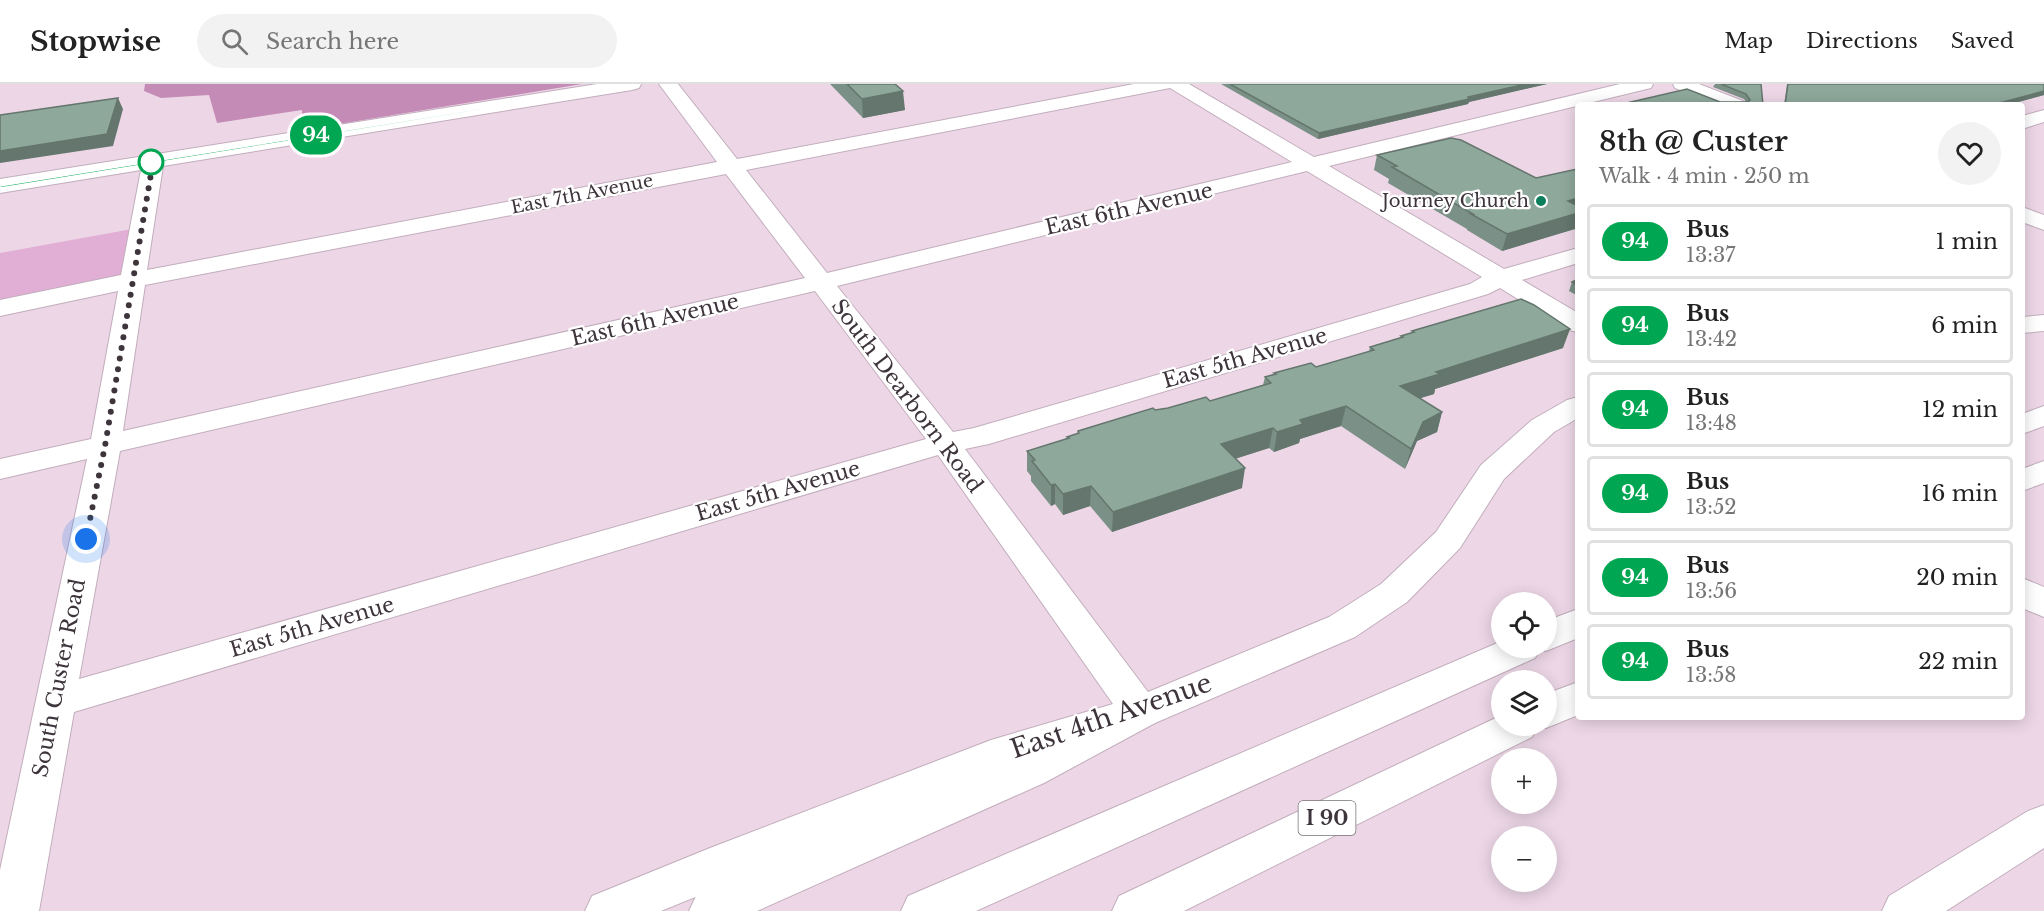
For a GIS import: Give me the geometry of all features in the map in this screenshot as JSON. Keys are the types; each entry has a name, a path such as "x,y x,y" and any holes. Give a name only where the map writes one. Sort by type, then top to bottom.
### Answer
{"main road":[{"path":"0,186 632,84"},
{"name":"South Dearborn Road","path":"668,84 945,442 1141,712"},
{"name":"East 7th Avenue","path":"0,308 133,280 1164,84"},
{"path":"1176,84 1575,322"},
{"path":"1309,164 1644,84"},
{"path":"1682,84 1728,102"},
{"path":"2025,122 2044,116"},
{"name":"South Custer Road","path":"15,911 105,446 153,162"},
{"name":"East 6th Avenue","path":"0,470 821,282 1275,175 1309,164"},
{"path":"2025,215 2044,223"},
{"path":"1501,278 1575,256"},
{"name":"East 5th Avenue","path":"54,702 945,442 978,437 1468,292 1501,278"},
{"path":"2025,325 2044,323"},
{"name":"East 4th Avenue","path":"609,911 726,862 1006,752 1141,712 1342,627 1394,593 1448,540 1492,472 1543,426 1575,408"},
{"path":"2025,424 2044,415"},
{"path":"2025,480 2044,471"},
{"path":"2025,593 2044,604"},
{"path":"1557,632 1575,624"},
{"path":"925,911 1499,658"},
{"path":"1557,707 1575,698"},
{"path":"713,911 732,900 1029,771 1141,712"},
{"name":"I 90","path":"1136,911 1497,736"},
{"path":"1905,911 2044,824"}],"shaded area":[{"path":"145,84 582,84 303,130 302,110 217,123 209,95 161,98 144,91"},
{"path":"132,229 122,280 0,303 0,253"}],"building":[{"path":"847,84 895,84 903,91 862,99"},
{"path":"1230,84 1526,84 1319,133"},
{"path":"1721,84 1761,84 1763,102 1748,102 1750,100 1746,94"},
{"path":"1788,84 2044,84 2044,91 2003,102 1785,102"},
{"path":"1687,89 1720,102 1631,102"},
{"path":"118,98 107,134 0,151 0,115"},
{"name":"Journey Church","path":"1451,138 1461,140 1536,178 1575,169 1575,199 1568,201 1575,204 1575,214 1507,234 1392,167 1397,166 1377,155"},
{"path":"1521,299 1570,329 1436,372 1440,374 1400,386 1442,412 1423,422 1411,449 1346,406 1300,420 1303,424 1277,432 1273,428 1221,444 1245,468 1113,512 1091,486 1063,494 1055,484 1051,485 1027,451 1069,438 1067,437 1079,433 1078,431 1153,408 1155,410 1168,408 1206,397 1210,401 1271,383 1265,377 1276,374 1274,373 1311,363 1316,367 1374,350 1370,347 1403,337 1401,336 1414,332 1412,331"}],"bus line":[{"name":"94","path":"0,186 632,84"}],"place":[{"name":"Journey Church","path":"1541,201"}],"route":[{"path":"86,539 105,446 153,162 151,162"}]}
